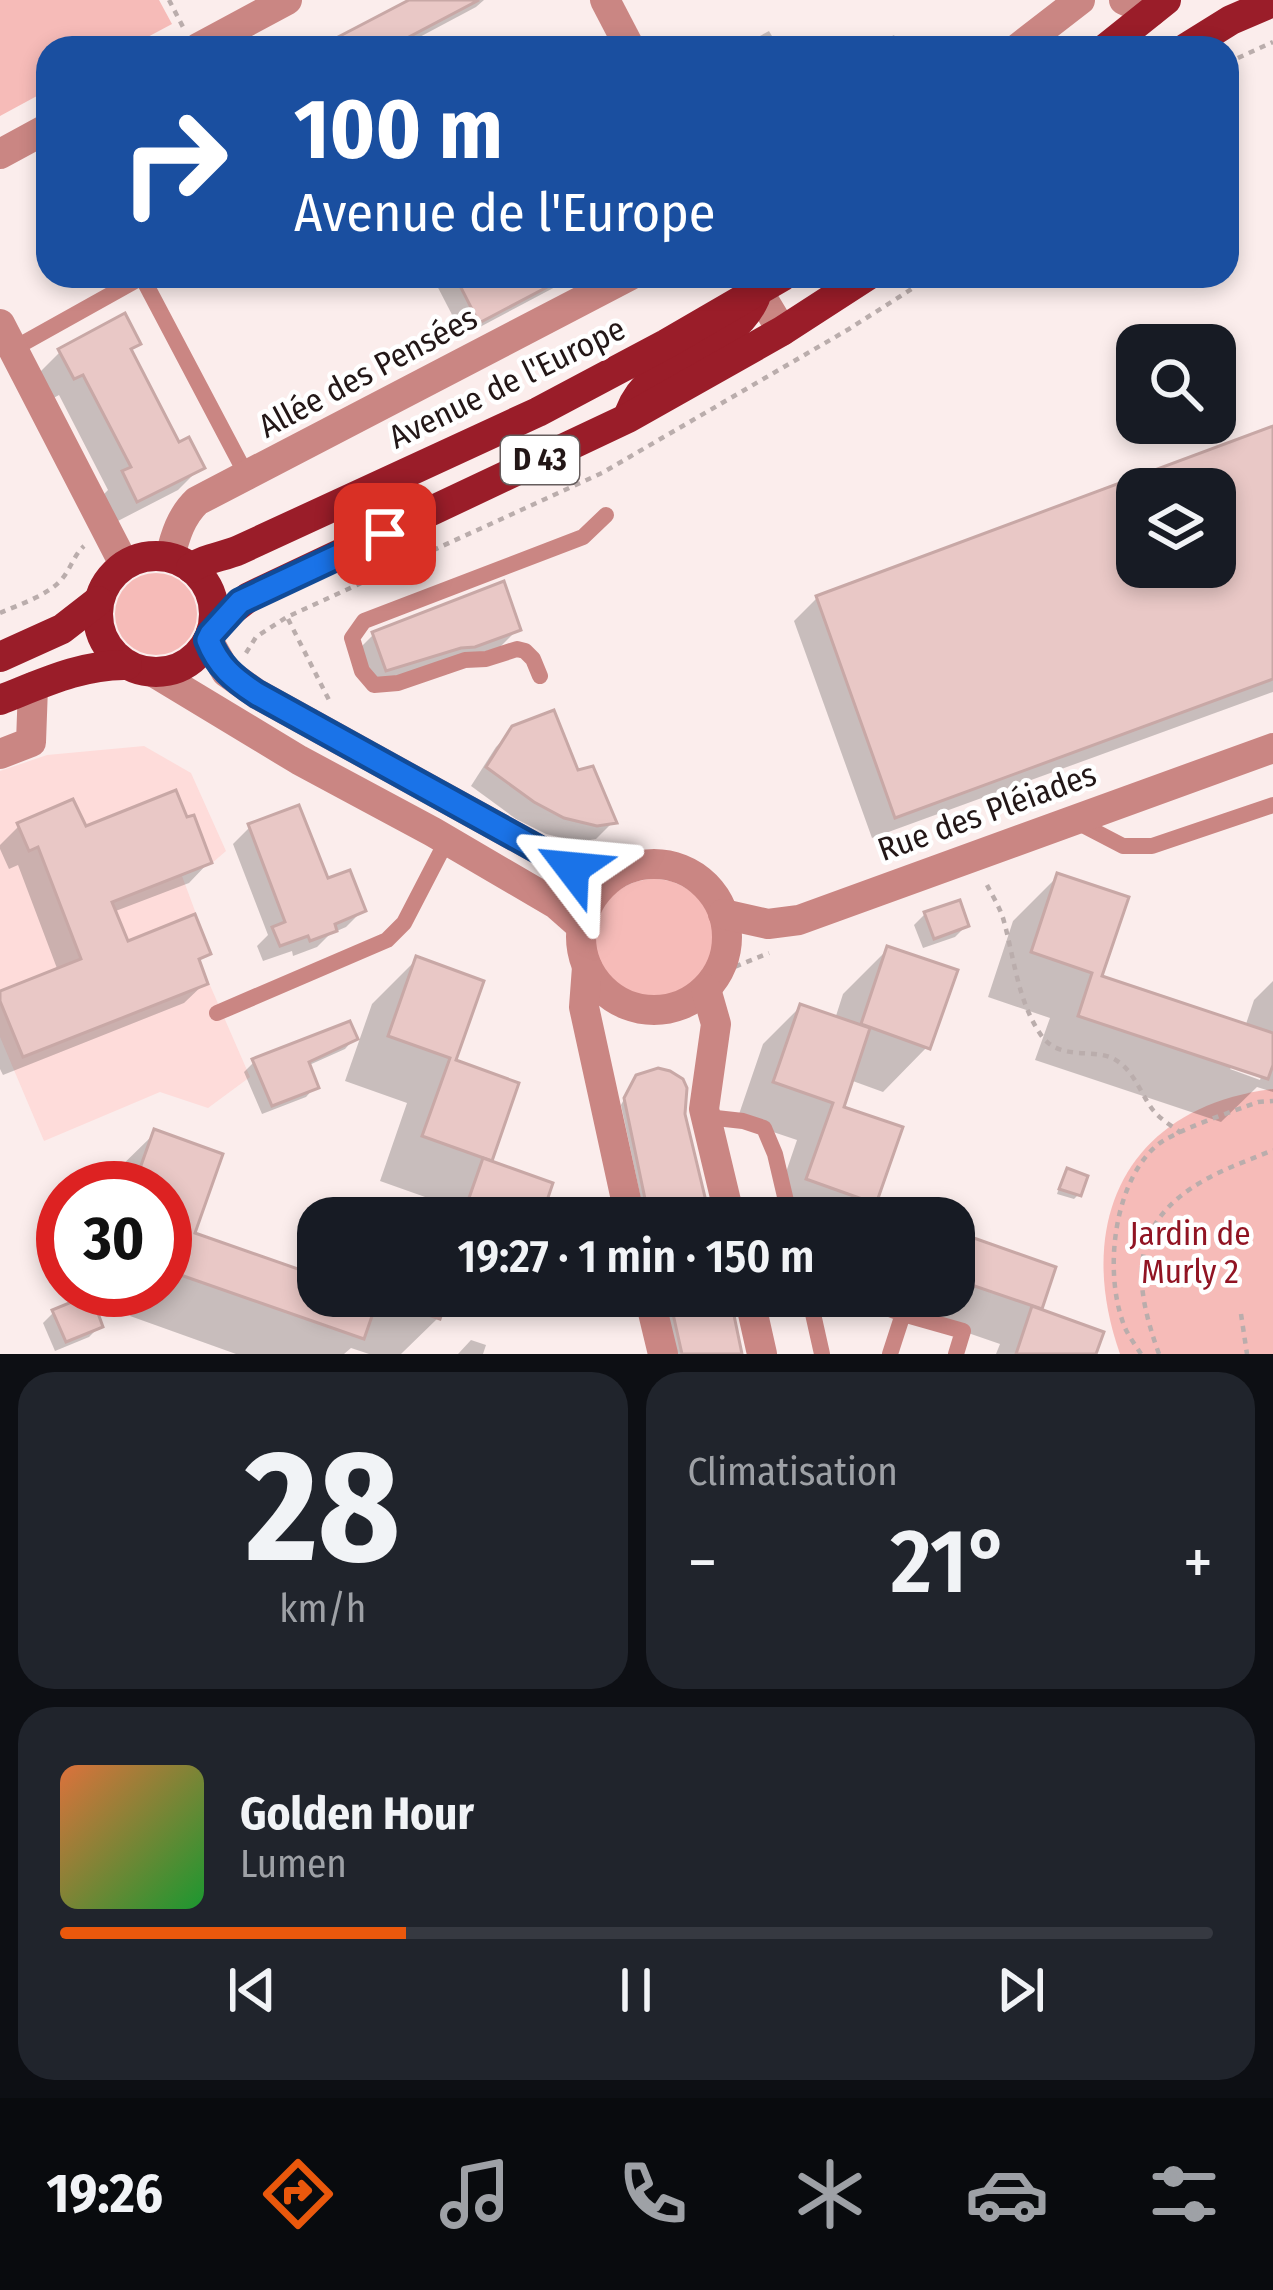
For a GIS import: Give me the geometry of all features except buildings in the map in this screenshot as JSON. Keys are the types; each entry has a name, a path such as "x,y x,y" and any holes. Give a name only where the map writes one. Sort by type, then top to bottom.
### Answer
{"main road":[{"path":"1204,36 1273,2"},
{"path":"1117,36 1147,4"},
{"name":"Avenue de l'Europe","path":"181,562 215,560 239,550 538,412 666,344 752,288"},
{"path":"628,418 645,386 740,323 760,288"},
{"name":"D 43","path":"210,637 240,602 628,418 848,288"},
{"path":"0,700 91,667 141,669 181,667 201,651 214,619 209,590 181,562 150,555 124,564 107,580 98,601 106,645 141,669"},
{"path":"0,657 62,628 98,601"}],"street":[{"path":"220,36 287,0"},
{"path":"605,0 624,36"},
{"path":"1034,36 1080,0"},
{"path":"0,154 36,134"},
{"name":"Allée des Pensées","path":"181,562 175,537 197,501 605,288"},
{"path":"766,288 782,331"},
{"path":"7,336 124,564"},
{"path":"210,637 230,676 289,712 572,868 616,874"},
{"path":"141,669 447,840 556,904 581,926"},
{"path":"0,754 31,742 33,687"},
{"name":"Rue des Pléiades","path":"723,914 768,924 799,920 1273,748"},
{"path":"640,865 665,865 688,872 707,886 723,914 725,955 718,973 687,1003 641,1010 618,1002 587,967 581,926 587,906 616,874 640,865"},
{"path":"587,967 584,1007 625,1197"},
{"path":"706,989 716,1024 704,1109 725,1197"},
{"path":"654,1317 663,1354"},
{"path":"753,1317 762,1354"}],"lane":[{"path":"7,336 119,288"},
{"path":"147,288 247,476"},
{"path":"540,676 533,659 517,650 374,686 362,670 352,638 364,621 575,541 606,515"},
{"path":"1073,820 1124,846 1152,846 1273,805"},
{"path":"217,1013 387,940 404,923 447,840"},
{"path":"707,1117 743,1120 764,1128 785,1197"},
{"path":"813,1317 822,1354"},
{"path":"890,1354 902,1317"},
{"path":"914,1317 963,1330 956,1354"}],"path":[{"path":"1239,58 1273,43"},
{"path":"0,613 52,588 78,551 95,541"},
{"path":"287,617 335,713"},
{"path":"960,861 986,884 1002,914 1011,958 1040,1035 1057,1048 1118,1061 1133,1076 1154,1112 1181,1133"},
{"path":"1141,1354 1126,1329 1114,1280 1118,1221 1128,1185 1141,1161 1160,1142 1258,1102 1273,1101"},
{"path":"1159,1354 1142,1294 1144,1246 1154,1224 1203,1180 1273,1150"},
{"path":"1241,1313 1246,1354"}],"shaded area":[{"path":"144,746 191,773 226,851 182,876 211,954 199,960 250,1077 208,1108 160,1092 44,1141 0,1037 0,771 47,755"}],"green space":[{"path":"0,0 159,0 172,24 150,36 36,36 36,96 0,116"},
{"path":"156,573 185,585 197,614 185,643 156,655 127,643 115,614 127,585"},
{"path":"654,879 677,884 697,897 710,917 715,940 710,963 697,983 677,996 654,1001 631,996 611,983 598,963 593,940 598,917 611,897 631,884"},
{"name":"Jardin de Murly 2","path":"1273,1089 1273,1354 1120,1354 1107,1305 1104,1259 1109,1216 1124,1178 1148,1146 1181,1119 1223,1100"}],"route":[{"path":"385,534 240,602 211,634 211,649 230,676 257,694 572,868"}]}
